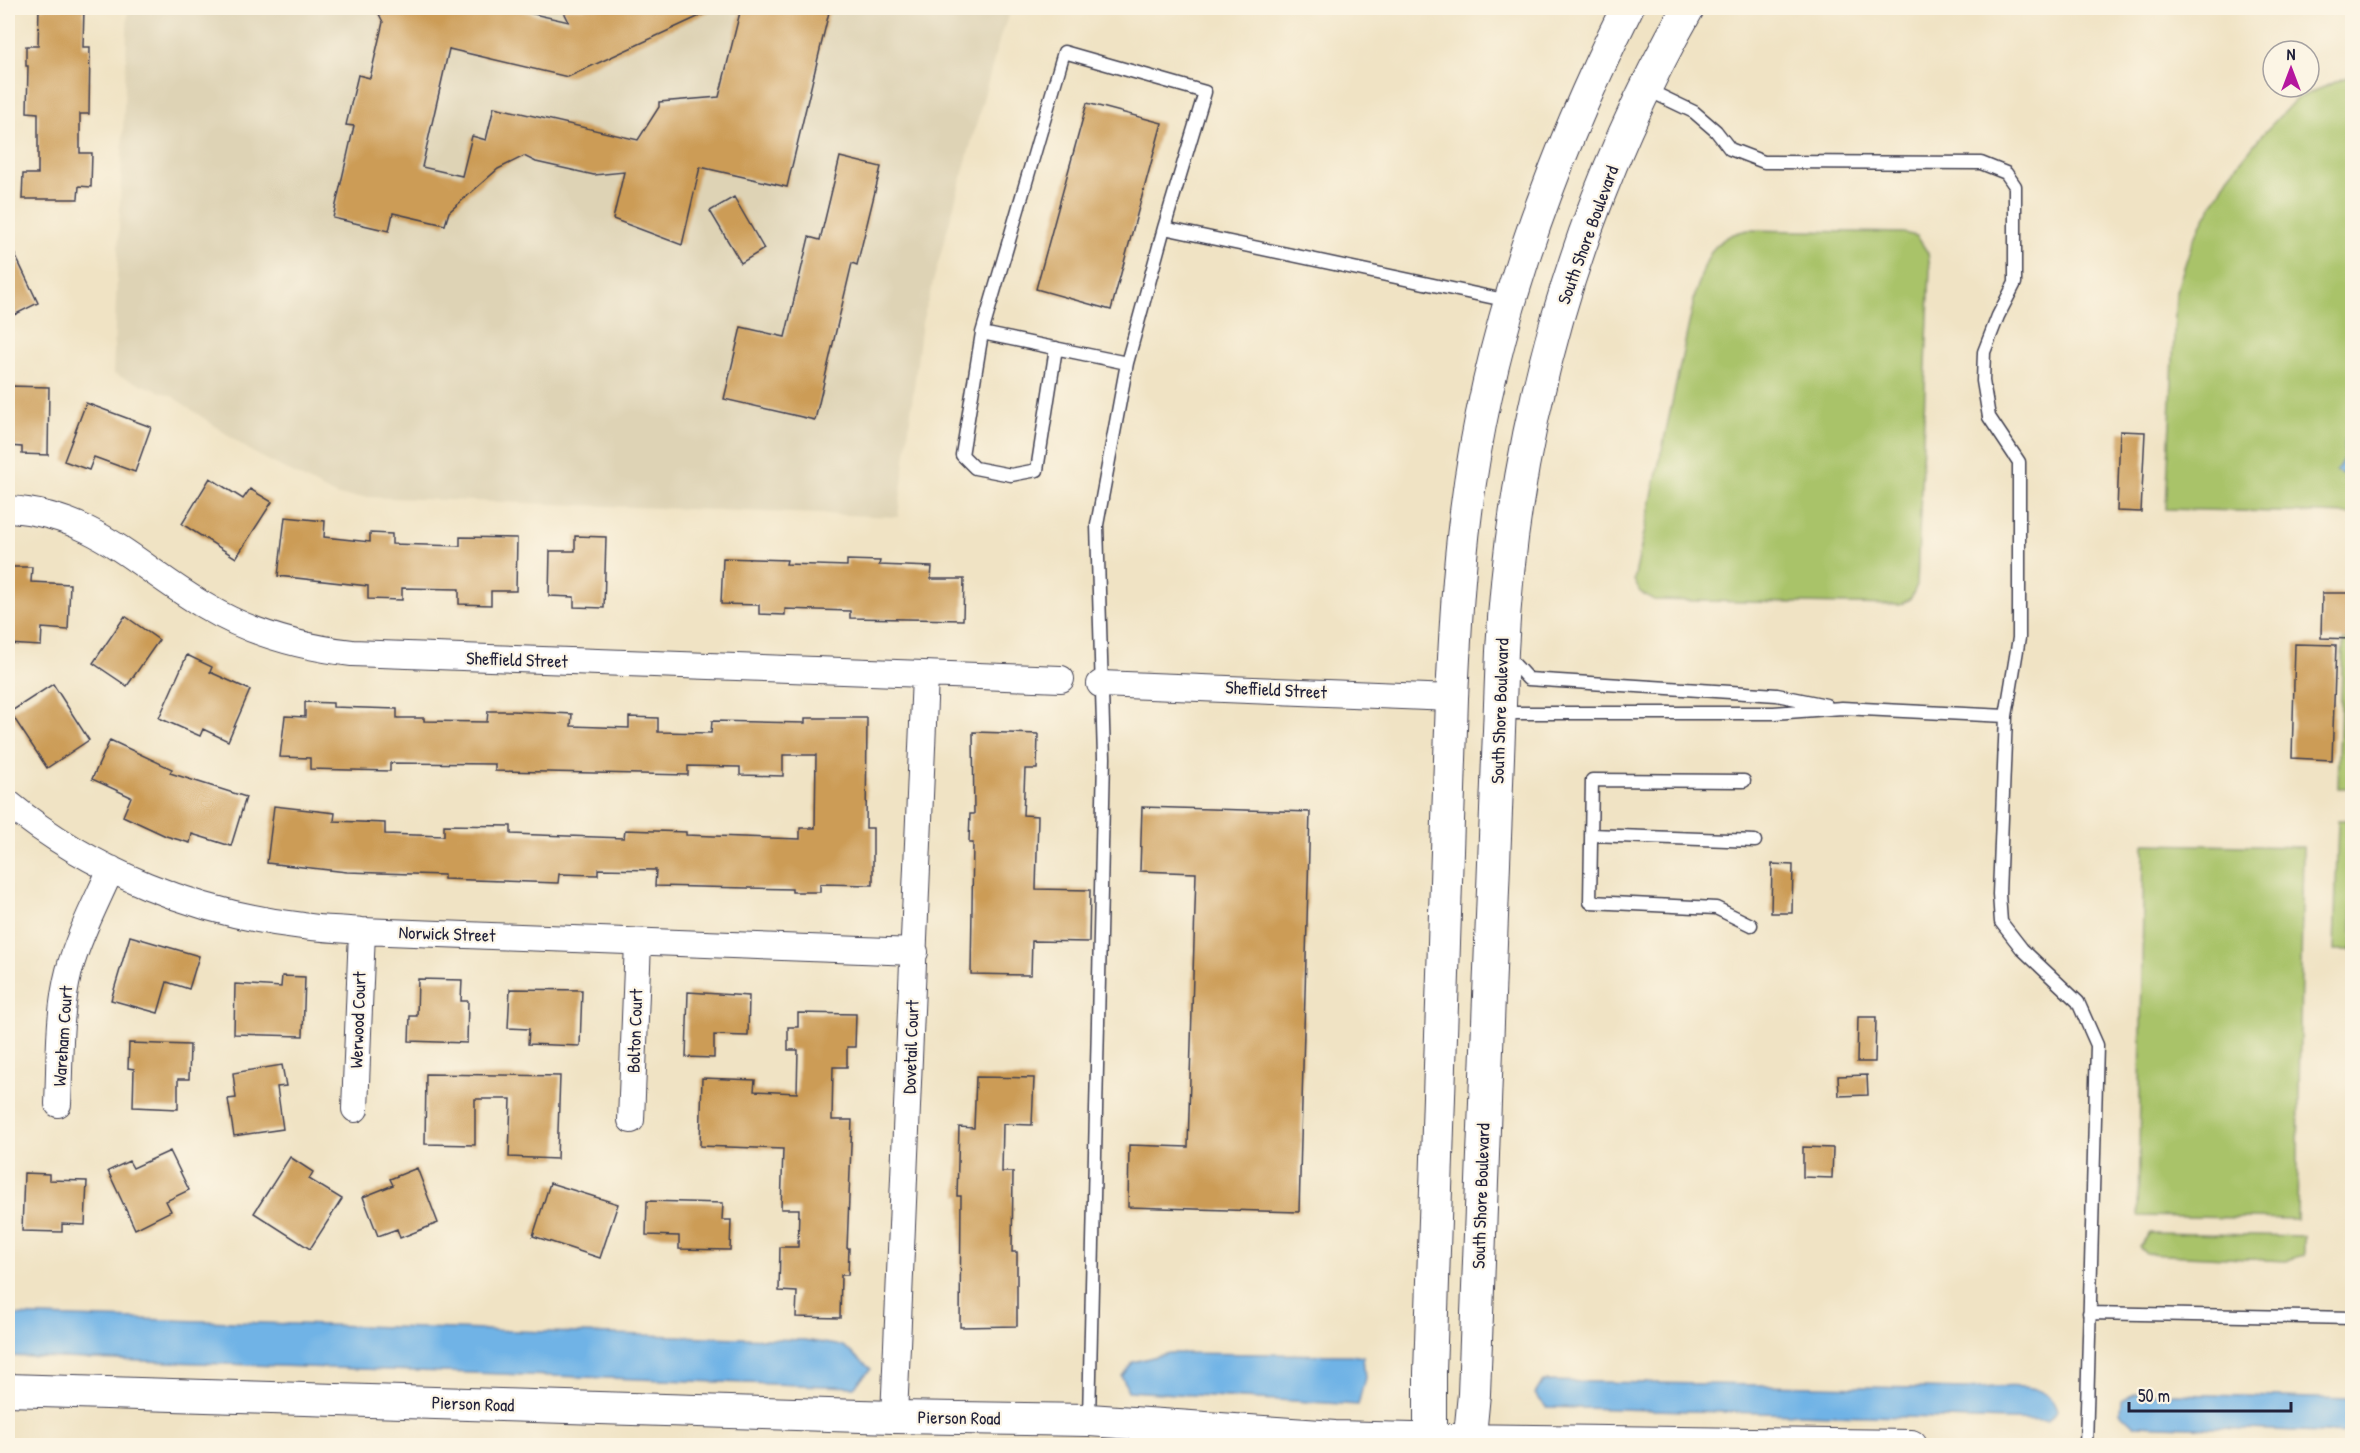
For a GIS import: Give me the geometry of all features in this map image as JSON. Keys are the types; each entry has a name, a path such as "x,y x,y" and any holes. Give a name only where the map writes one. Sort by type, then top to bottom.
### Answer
{"street":[{"path":"1430,1443 1452,698 1455,630 1466,510 1492,369 1535,221 1557,159 1592,78 1628,8"},
{"name":"South Shore Boulevard","path":"1469,1443 1474,1394 1502,651 1513,532 1538,394 1580,248 1602,188 1646,89 1688,8"},
{"name":"Sheffield Street","path":"8,509 41,512 70,521 98,534 205,606 246,627 290,642 321,649 352,653 1061,680"},
{"path":"1455,630 1474,685 1485,701 1500,713"},
{"name":"Dovetail Court","path":"894,1418 925,675"},
{"name":"Sheffield Street","path":"1100,684 1452,698"},
{"path":"1452,698 1472,709 1498,766"},
{"name":"Norwick Street","path":"8,803 30,822 78,852 111,869 180,897 240,915 302,926 362,931 915,952"},
{"name":"Wareham Court","path":"58,1104 63,1010 69,973 80,938 111,869"},
{"name":"Werwood Court","path":"355,1109 362,931"},
{"name":"Bolton Court","path":"631,1120 638,942"},
{"name":"Pierson Road","path":"8,1390 894,1418 1089,1420 1430,1443 1911,1446"}],"lane":[{"path":"1056,348 1037,470 1011,475 975,468 962,455 982,333 1064,52 1205,92 1127,363 1097,525 1104,758 1089,1420"},
{"path":"1646,89 1694,112 1716,131 1730,149 1764,162 1981,163 2006,173 2015,186 2015,283 1998,316 1984,352 1983,381 1989,417 2019,462 2019,638 2006,716 1999,894 2001,921 2022,949 2078,1002 2097,1045 2086,1446"},
{"path":"1164,228 1510,302"},
{"path":"982,333 1127,363"},
{"path":"1502,651 1528,679 1777,694 1842,708"},
{"path":"1500,713 1774,713 1842,708 2006,716"},
{"path":"1744,781 1592,780 1590,902 1716,908 1751,926"},
{"path":"1591,835 1755,841"},
{"path":"2089,1313 2352,1318"}],"shaded area":[{"path":"128,8 1012,8 1001,34 922,322 898,517 337,496 252,452 172,396 113,374"}],"green space":[{"path":"2352,75 2352,514 2166,509 2176,292 2193,240 2228,177 2260,137 2296,99 2321,99 2321,88"},
{"path":"1748,230 1903,233 1917,236 1928,253 1930,269 1917,585 1911,598 1900,605 1654,600 1640,592 1634,580 1696,291 1712,251 1725,238"},
{"path":"2343,640 2352,641 2352,788 2338,788"},
{"path":"2338,820 2352,820 2352,950 2334,950"},
{"path":"2144,844 2303,847 2297,1219 2138,1216"},
{"path":"2150,1233 2304,1236 2304,1256 2286,1261 2146,1254 2139,1247"}],"water":[{"path":"2352,439 2352,468 2346,475 2336,471 2344,458 2344,440"},
{"path":"8,1315 804,1340 843,1346 871,1369 854,1387 8,1356"},
{"path":"1169,1353 1351,1355 1363,1357 1365,1378 1358,1405 1128,1391 1122,1376 1133,1362"},
{"path":"1543,1381 1968,1389 2019,1386 2043,1393 2051,1400 2057,1411 2048,1421 1546,1407 1535,1394"},
{"path":"2137,1393 2352,1399 2352,1433 2134,1425 2120,1412 2121,1400"}],"building":[{"path":"39,8 84,8 83,47 90,47 89,114 80,114 80,153 92,153 91,187 79,186 78,199 22,199 23,174 38,174 38,113 27,112 26,46 38,46"},
{"path":"376,8 507,8 569,22 562,8 717,8 568,77 449,49 422,167 462,176 472,136 486,140 494,107 638,140 659,107 659,102 719,97 741,8 830,8 787,187 700,167 682,245 613,219 624,172 594,175 536,162 524,156 498,169 449,212 445,225 393,213 389,231 333,218 354,126 346,125 358,75 370,78 383,22"},
{"path":"1087,103 1162,123 1111,310 1036,289"},
{"path":"840,157 881,167 857,265 852,263 815,420 724,399 741,327 785,337 809,237 820,240"},
{"path":"734,197 764,249 741,263 710,211"},
{"path":"8,240 38,303 8,318"},
{"path":"8,386 49,387 48,455 22,454 22,447 8,446"},
{"path":"86,403 151,427 135,472 94,457 89,470 64,461"},
{"path":"2120,431 2145,432 2141,512 2117,511"},
{"path":"210,478 243,499 250,489 272,502 236,558 182,524"},
{"path":"285,517 325,521 324,537 370,542 370,533 392,534 392,544 460,546 460,537 517,538 516,591 491,591 491,605 459,604 459,589 402,588 402,600 368,599 368,586 278,576"},
{"path":"575,536 606,537 604,608 574,607 574,597 549,596 550,551 575,551"},
{"path":"723,558 787,560 786,564 847,566 847,560 880,561 879,565 932,567 931,579 964,579 963,620 850,618 850,611 785,609 785,615 759,614 759,605 721,604"},
{"path":"8,567 32,567 31,582 70,584 68,630 42,628 41,646 8,644"},
{"path":"2322,593 2352,593 2352,639 2321,638"},
{"path":"125,616 159,640 127,686 93,663"},
{"path":"2295,644 2336,645 2332,760 2292,758"},
{"path":"187,655 212,667 210,672 250,690 228,741 203,729 200,736 159,718"},
{"path":"53,684 89,740 47,768 10,712"},
{"path":"305,702 333,703 333,707 397,709 397,718 424,718 424,721 487,722 488,711 513,711 572,714 571,726 629,728 629,717 658,718 658,732 711,733 712,721 805,723 805,718 867,718 866,828 873,828 873,885 820,884 820,892 792,892 792,889 655,886 656,870 598,869 598,875 559,874 558,883 444,879 444,875 347,872 267,863 274,806 335,813 334,821 385,823 385,834 444,836 444,825 511,826 511,834 624,838 625,830 686,832 686,835 800,839 800,828 815,828 816,755 783,755 783,776 740,775 740,767 688,766 688,775 495,771 495,764 390,763 390,771 310,769 310,758 280,757 285,716 305,717"},
{"path":"973,732 1038,734 1037,769 1025,769 1023,815 1038,816 1036,889 1090,890 1089,942 1032,941 1031,975 971,974 973,843 969,843 970,814 974,814"},
{"path":"110,740 172,769 170,773 246,797 231,846 192,834 190,843 166,836 123,816 131,797 92,779"},
{"path":"1142,807 1310,812 1299,1212 1128,1207 1129,1145 1188,1147 1196,873 1140,871"},
{"path":"1772,864 1793,865 1792,913 1771,913"},
{"path":"130,936 199,956 189,989 167,982 158,1013 111,1000"},
{"path":"282,976 305,977 303,1036 234,1034 235,984 281,987"},
{"path":"418,979 462,980 461,1001 468,1001 467,1043 409,1041 410,1016 417,1016"},
{"path":"510,989 582,990 580,1046 528,1044 529,1029 508,1028"},
{"path":"688,992 749,996 748,1036 714,1035 714,1058 686,1057"},
{"path":"798,1013 856,1014 855,1047 847,1047 847,1067 833,1067 832,1120 852,1120 848,1275 841,1275 840,1318 796,1317 797,1292 779,1291 780,1247 798,1247 799,1209 781,1209 783,1149 700,1146 702,1078 755,1080 754,1091 797,1093 798,1050 788,1050 788,1027 798,1027"},
{"path":"1858,1017 1876,1017 1875,1062 1857,1062"},
{"path":"129,1043 190,1045 189,1079 178,1079 178,1109 133,1107 134,1069 128,1068"},
{"path":"282,1065 286,1086 277,1087 283,1129 234,1136 228,1099 236,1098 233,1073"},
{"path":"426,1074 560,1076 557,1159 509,1157 511,1099 475,1099 475,1145 425,1144"},
{"path":"1867,1075 1868,1095 1839,1096 1838,1076"},
{"path":"976,1077 1034,1078 1032,1125 1003,1124 1002,1172 1013,1172 1012,1252 1017,1252 1017,1326 960,1327 961,1196 957,1196 959,1127 974,1128"},
{"path":"1803,1147 1833,1148 1832,1178 1803,1177"},
{"path":"170,1151 189,1190 166,1201 171,1211 135,1229 108,1171 129,1161 133,1168"},
{"path":"290,1157 313,1172 309,1179 342,1199 310,1249 254,1213"},
{"path":"417,1168 438,1223 400,1238 397,1229 378,1236 363,1197 393,1185 390,1179"},
{"path":"24,1173 49,1174 49,1180 87,1181 85,1225 62,1224 62,1232 22,1231"},
{"path":"550,1183 618,1204 600,1258 533,1236"},
{"path":"647,1201 723,1203 722,1220 731,1220 730,1250 679,1249 679,1236 646,1235"}]}
